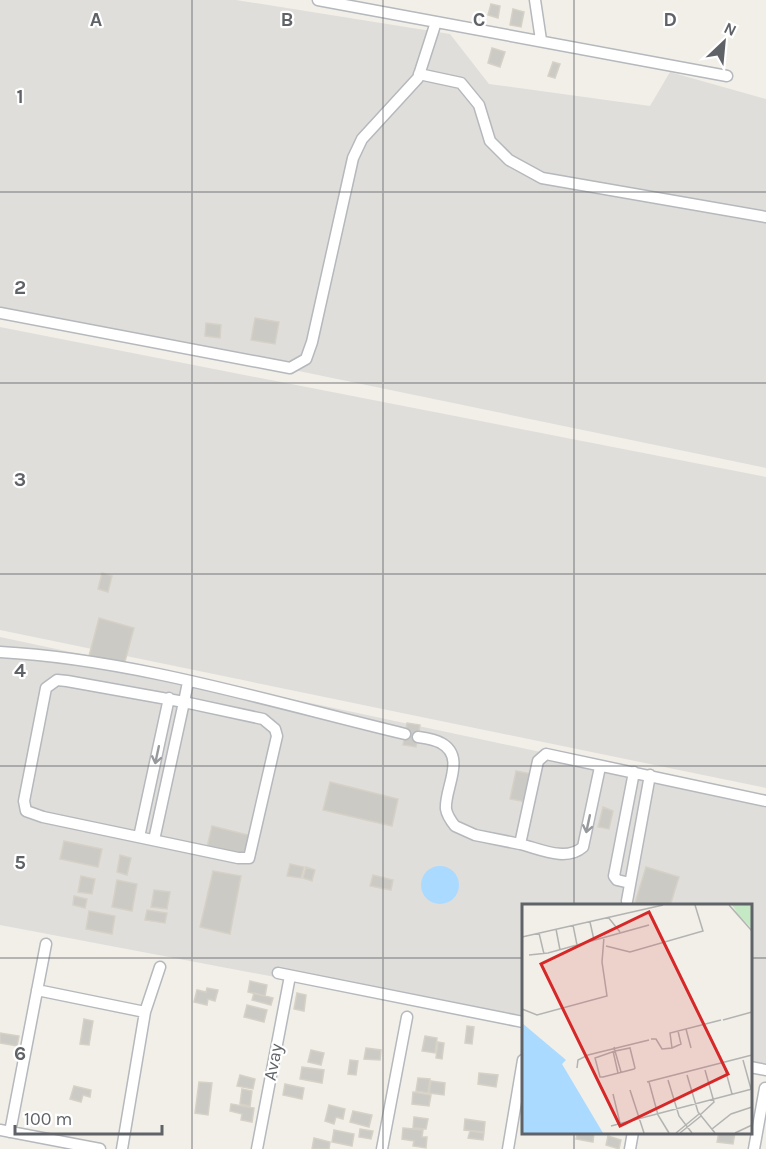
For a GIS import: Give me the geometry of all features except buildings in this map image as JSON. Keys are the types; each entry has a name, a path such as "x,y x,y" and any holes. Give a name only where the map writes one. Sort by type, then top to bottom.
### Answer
{"street":[{"path":"318,0 371,4 436,22 727,76"},
{"path":"535,0 541,40"},
{"path":"0,313 290,368 306,359 312,342 353,158 362,139 408,92 420,74 436,22"},
{"path":"420,74 461,83 479,105 490,141 509,160 542,178 766,217"},
{"path":"0,652 87,662 188,682 405,734"},
{"path":"57,680 169,698 263,719 275,729 277,736 249,858 238,858 43,817 26,811 24,801 46,688 57,680"},
{"path":"154,840 188,682"},
{"path":"139,837 169,698"},
{"path":"418,737 440,742 449,751 453,761 446,808 454,826 475,835 561,855 576,854 583,847 600,767"},
{"path":"520,844 541,756 546,754 766,801"},
{"path":"630,883 617,880 614,876 634,772"},
{"path":"627,901 650,775"},
{"path":"46,944 38,990 5,1131 100,1149"},
{"path":"122,1149 145,1012 160,967"},
{"path":"278,973 522,1022"},
{"name":"Avay","path":"257,1149 290,976"},
{"path":"38,990 145,1012"},
{"path":"382,1149 407,1017"},
{"path":"508,1149 522,1066"},
{"path":"751,1067 766,1070"},
{"path":"754,1149 765,1088"},
{"path":"630,1149 633,1134"}],"shaded area":[{"path":"0,0 236,0 450,34 489,84 650,106 670,72 766,99 766,468 0,309"},
{"path":"0,327 766,477 766,788 0,630"},
{"path":"0,637 766,800 766,1070 751,1067 751,904 522,904 522,1024 0,925"}],"water":[{"path":"440,866 454,871 459,885 454,899 440,904 426,899 421,885 426,871"}]}
